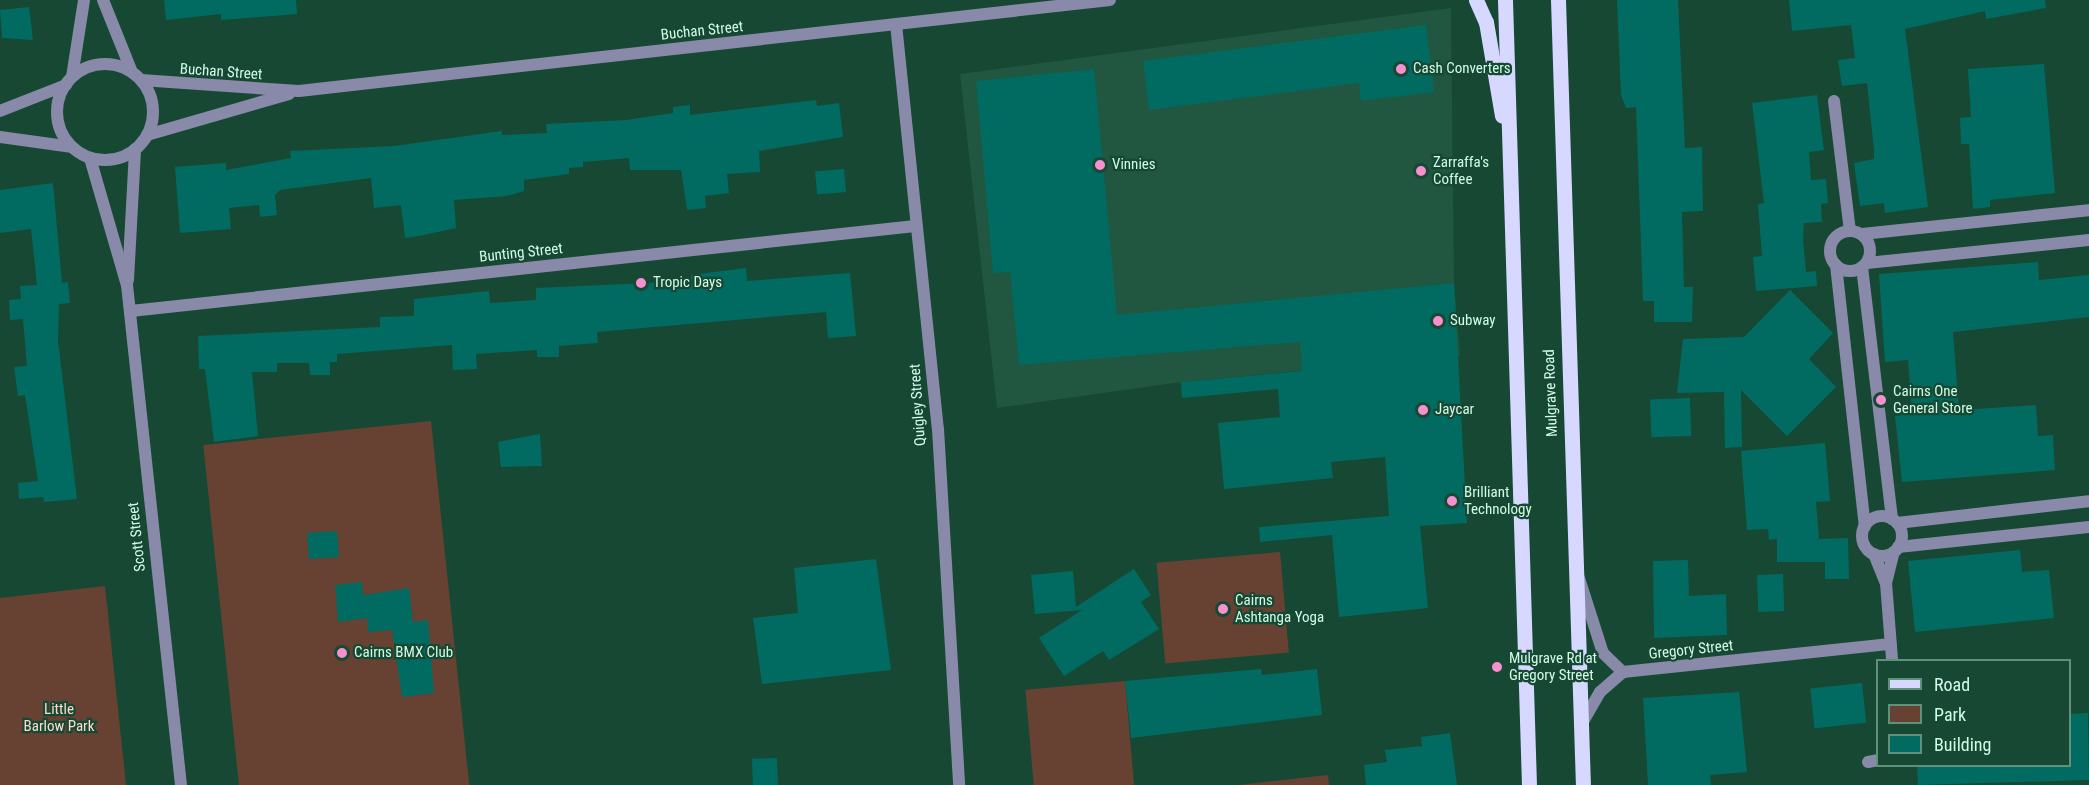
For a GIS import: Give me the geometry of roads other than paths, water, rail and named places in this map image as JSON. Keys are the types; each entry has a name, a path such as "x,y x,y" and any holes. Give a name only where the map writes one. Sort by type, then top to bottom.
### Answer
{"main road":[{"path":"1476,0 1486,22 1510,163"},
{"path":"1505,0 1529,785"},
{"name":"Mulgrave Road","path":"1558,0 1583,785"}],"street":[{"path":"72,147 57,119 69,81 84,0"},
{"path":"0,137 72,147 90,158 113,159 135,149 147,135 153,111 103,0"},
{"name":"Buchan Street","path":"147,135 299,91 1110,0"},
{"name":"Quigley Street","path":"896,24 915,226 938,429 959,785"},
{"path":"0,111 103,64 136,76"},
{"name":"Buchan Street","path":"136,76 299,91"},
{"path":"1834,101 1856,232 1869,244 1864,265 1896,549 1886,583"},
{"name":"Scott Street","path":"135,149 128,285 181,785"},
{"name":"Scott Street","path":"90,158 128,285"},
{"path":"1892,659 1886,583 1874,554 1862,539 1865,526 1836,266 1830,246 1838,235 1856,232 2089,210"},
{"name":"Bunting Street","path":"131,311 915,226"},
{"path":"1836,266 1849,271 1864,265 2089,240"},
{"path":"1865,526 1880,516 1894,521 2089,501"},
{"path":"1874,554 1896,549 2089,527"},
{"path":"1576,568 1603,653 1623,672 1600,692 1580,726"},
{"name":"Gregory Street","path":"1623,672 1891,644"}],"place":[{"name":"Cash Converters","path":"1401,69"},
{"name":"Vinnies","path":"1100,165"},
{"name":"Zarraffa's Coffee","path":"1421,171"},
{"name":"Tropic Days","path":"641,283"},
{"name":"Subway","path":"1438,321"},
{"name":"Cairns One General Store","path":"1881,400"},
{"name":"Jaycar","path":"1423,410"},
{"name":"Brilliant Technology","path":"1452,501"},
{"name":"Cairns Ashtanga Yoga","path":"1223,609"},
{"name":"Cairns BMX Club","path":"342,653"},
{"name":"Mulgrave Rd at Gregory Street","path":"1497,667"}],"park label":[{"name":"Little Barlow Park","path":"59,718"}]}
